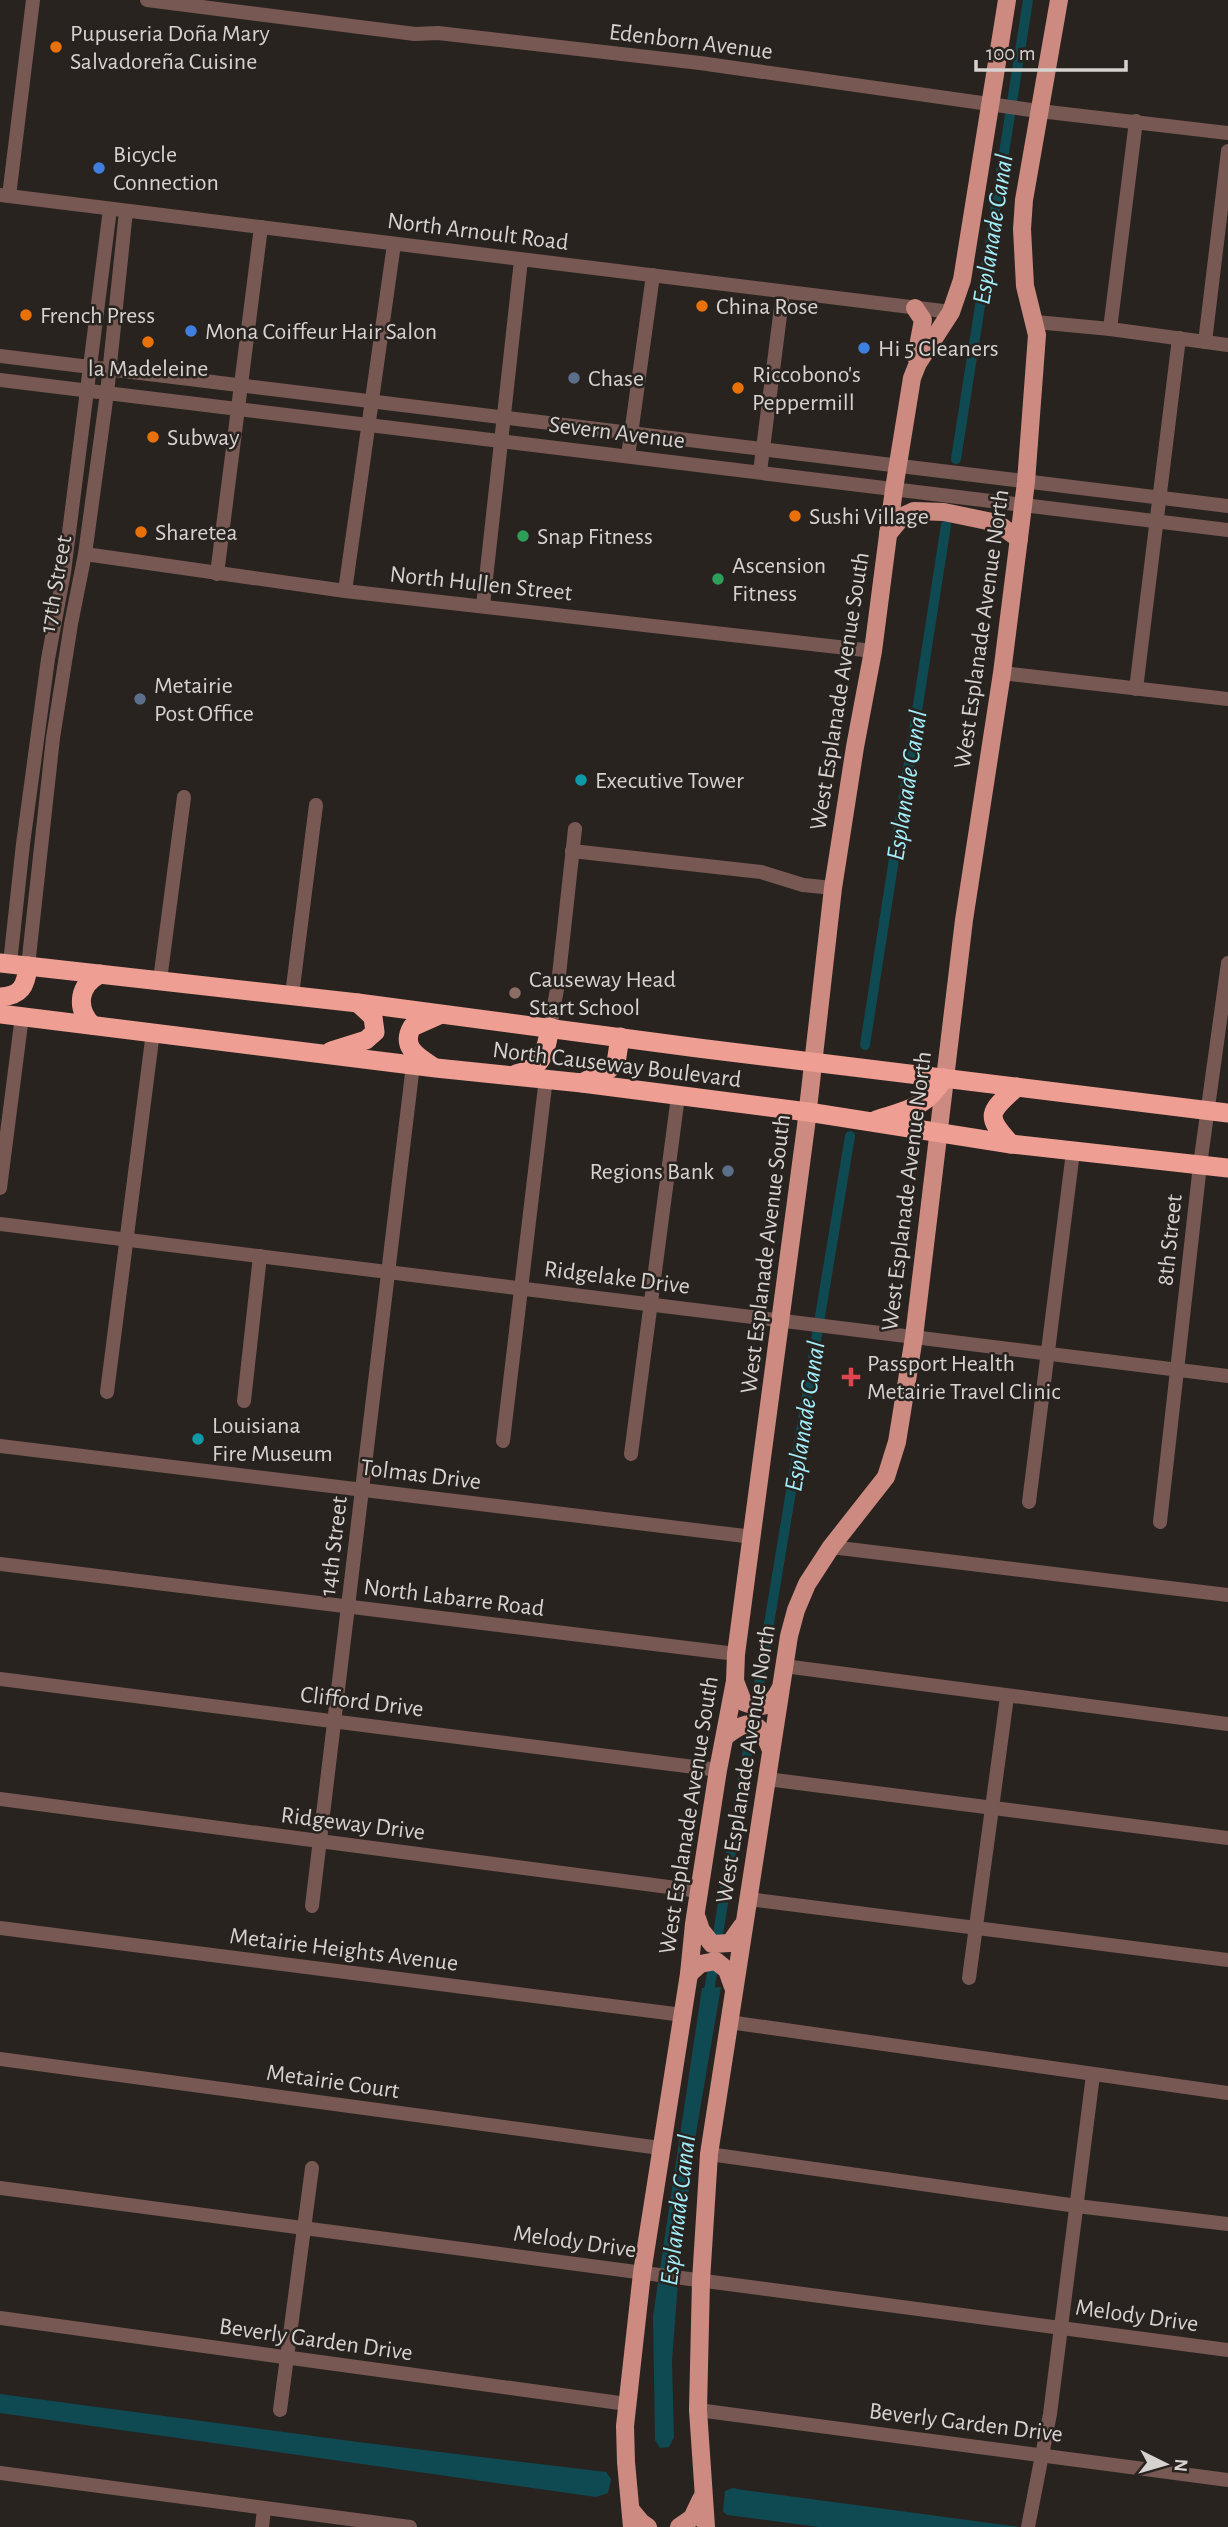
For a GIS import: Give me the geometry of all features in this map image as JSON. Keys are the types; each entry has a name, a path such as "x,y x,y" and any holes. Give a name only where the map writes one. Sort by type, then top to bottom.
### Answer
{"highway":[{"name":"North Causeway Boulevard","path":"13,964 358,1003 814,1063 1228,1113"},
{"path":"0,997 12,996 22,989 27,980 13,964"},
{"path":"92,1025 86,1018 81,1001 86,984 100,974"},
{"path":"324,1053 366,1040 375,1032 373,1017 358,1003"},
{"name":"North Causeway Boulevard","path":"0,1014 436,1068 546,1078 872,1121 1011,1144 1228,1168"},
{"path":"436,1068 418,1057 409,1048 407,1041 412,1027 444,1014"},
{"path":"511,1075 528,1071 537,1064 545,1054 550,1027"},
{"path":"582,1083 616,1063 619,1059 620,1037"},
{"path":"872,1121 918,1107 929,1099 944,1078"},
{"path":"1011,1144 994,1126 992,1115 998,1104 1017,1087"}],"main road":[{"name":"West Esplanade Avenue South","path":"631,2518 626,2462 627,2404 660,2148 683,2015 718,1770 735,1681 736,1654 753,1537 789,1322 808,1112 833,888 873,651 897,466 912,378 917,365 951,312 962,280 997,105 1007,0"},
{"name":"West Esplanade Avenue North","path":"706,2527 698,2410 701,2281 709,2154 780,1689 796,1610 807,1584 831,1546 886,1477 897,1442 914,1337 964,920 1002,673 1024,505 1036,374 1036,322 1026,286 1022,229 1024,200 1035,110 1059,0"},
{"path":"915,308 923,320 917,365"},
{"path":"888,534 903,516 914,511 944,512 997,523 1019,539"},
{"path":"735,1681 743,1702 751,1705 765,1706 774,1702 780,1689"},
{"path":"726,1736 742,1724 752,1724 761,1729 771,1750"},
{"path":"697,1917 705,1938 712,1944 730,1943 744,1923"},
{"path":"689,1974 700,1964 716,1961 727,1970 734,1990"},
{"path":"679,2527 692,2518 703,2493"},
{"path":"631,2518 648,2527"}],"street":[{"path":"2,198 33,0"},
{"name":"Edenborn Avenue","path":"147,0 415,34 439,33 700,63 997,105 1228,133"},
{"path":"1110,329 1136,121"},
{"path":"1205,342 1228,151"},
{"name":"North Arnoult Road","path":"2,198 951,312"},
{"name":"17th Street","path":"13,964 34,763 48,659 64,572 110,209"},
{"name":"17th Street","path":"13,964 85,554 107,393 126,211"},
{"path":"217,574 261,227"},
{"path":"345,591 394,244"},
{"path":"483,606 521,260"},
{"path":"628,456 653,275"},
{"path":"760,472 783,292"},
{"path":"1036,322 1228,345"},
{"path":"1136,689 1179,338"},
{"name":"Severn Avenue","path":"0,356 1228,506"},
{"name":"Severn Avenue","path":"0,380 1228,530"},
{"name":"North Hullen Street","path":"85,554 345,591 873,651"},
{"path":"1002,673 1228,699"},
{"path":"160,980 184,797"},
{"path":"292,995 316,805"},
{"path":"550,1027 558,984 575,829"},
{"path":"572,850 761,872 803,886 833,888"},
{"name":"8th Street","path":"1160,1522 1200,1165 1228,963"},
{"path":"0,1188 22,1016"},
{"path":"107,1392 153,1032"},
{"name":"14th Street","path":"312,1906 413,1065"},
{"path":"503,1441 546,1078"},
{"path":"632,1454 678,1096"},
{"path":"1029,1502 1073,1152"},
{"name":"Ridgelake Drive","path":"0,1224 1228,1376"},
{"path":"244,1401 260,1256"},
{"name":"Tolmas Drive","path":"0,1446 753,1537"},
{"path":"831,1546 1228,1595"},
{"name":"North Labarre Road","path":"0,1564 736,1654"},
{"path":"784,1666 1228,1724"},
{"name":"Clifford Drive","path":"0,1679 718,1770"},
{"path":"969,1978 1007,1697"},
{"path":"767,1779 1228,1838"},
{"name":"Ridgeway Drive","path":"0,1799 699,1891"},
{"path":"748,1899 1228,1960"},
{"name":"Metairie Heights Avenue","path":"0,1928 683,2015"},
{"path":"729,2022 1228,2093"},
{"name":"Metairie Court","path":"0,2059 660,2148"},
{"path":"1028,2527 1063,2328 1093,2075"},
{"path":"709,2154 1077,2206 1228,2224"},
{"path":"280,2410 312,2168"},
{"name":"Melody Drive","path":"0,2188 1228,2350"},
{"name":"Beverly Garden Drive","path":"0,2318 627,2404"},
{"name":"Beverly Garden Drive","path":"698,2410 1228,2480"},
{"path":"0,2473 410,2527"},
{"path":"262,2527 264,2509"}],"water":[{"path":"721,1987 697,2127 680,2256 672,2361 674,2437 669,2447 660,2448 655,2440 653,2316 702,1988"},
{"path":"0,2394 606,2472 611,2479 608,2493 596,2497 0,2413"},
{"path":"733,2488 1020,2527 819,2527 727,2515 723,2511 725,2491"}],"waterway":[{"name":"Esplanade Canal","path":"956,459 1028,0"},
{"name":"Esplanade Canal","path":"865,1045 946,525"},
{"name":"Esplanade Canal","path":"757,1696 850,1136"},
{"name":"Esplanade Canal","path":"718,1934 750,1736"},
{"name":"Esplanade Canal","path":"707,2002 712,1973"}],"place":[{"name":"Pupuseria Doña Mary Salvadoreña Cuisine","path":"56,47"},
{"name":"Bicycle Connection","path":"99,168"},
{"name":"China Rose","path":"702,306"},
{"name":"French Press","path":"26,315"},
{"name":"Mona Coiffeur Hair Salon","path":"191,331"},
{"name":"la Madeleine","path":"148,342"},
{"name":"Hi 5 Cleaners","path":"864,348"},
{"name":"Chase","path":"574,378"},
{"name":"Riccobono's Peppermill","path":"738,388"},
{"name":"Subway","path":"153,437"},
{"name":"Sushi Village","path":"795,516"},
{"name":"Sharetea","path":"141,532"},
{"name":"Snap Fitness","path":"523,536"},
{"name":"Ascension Fitness","path":"718,579"},
{"name":"Metairie Post Office","path":"140,699"},
{"name":"Executive Tower","path":"581,780"},
{"name":"Causeway Head Start School","path":"515,993"},
{"name":"Regions Bank","path":"728,1171"},
{"name":"Passport Health Metairie Travel Clinic","path":"851,1377"},
{"name":"Louisiana Fire Museum","path":"198,1439"}]}
